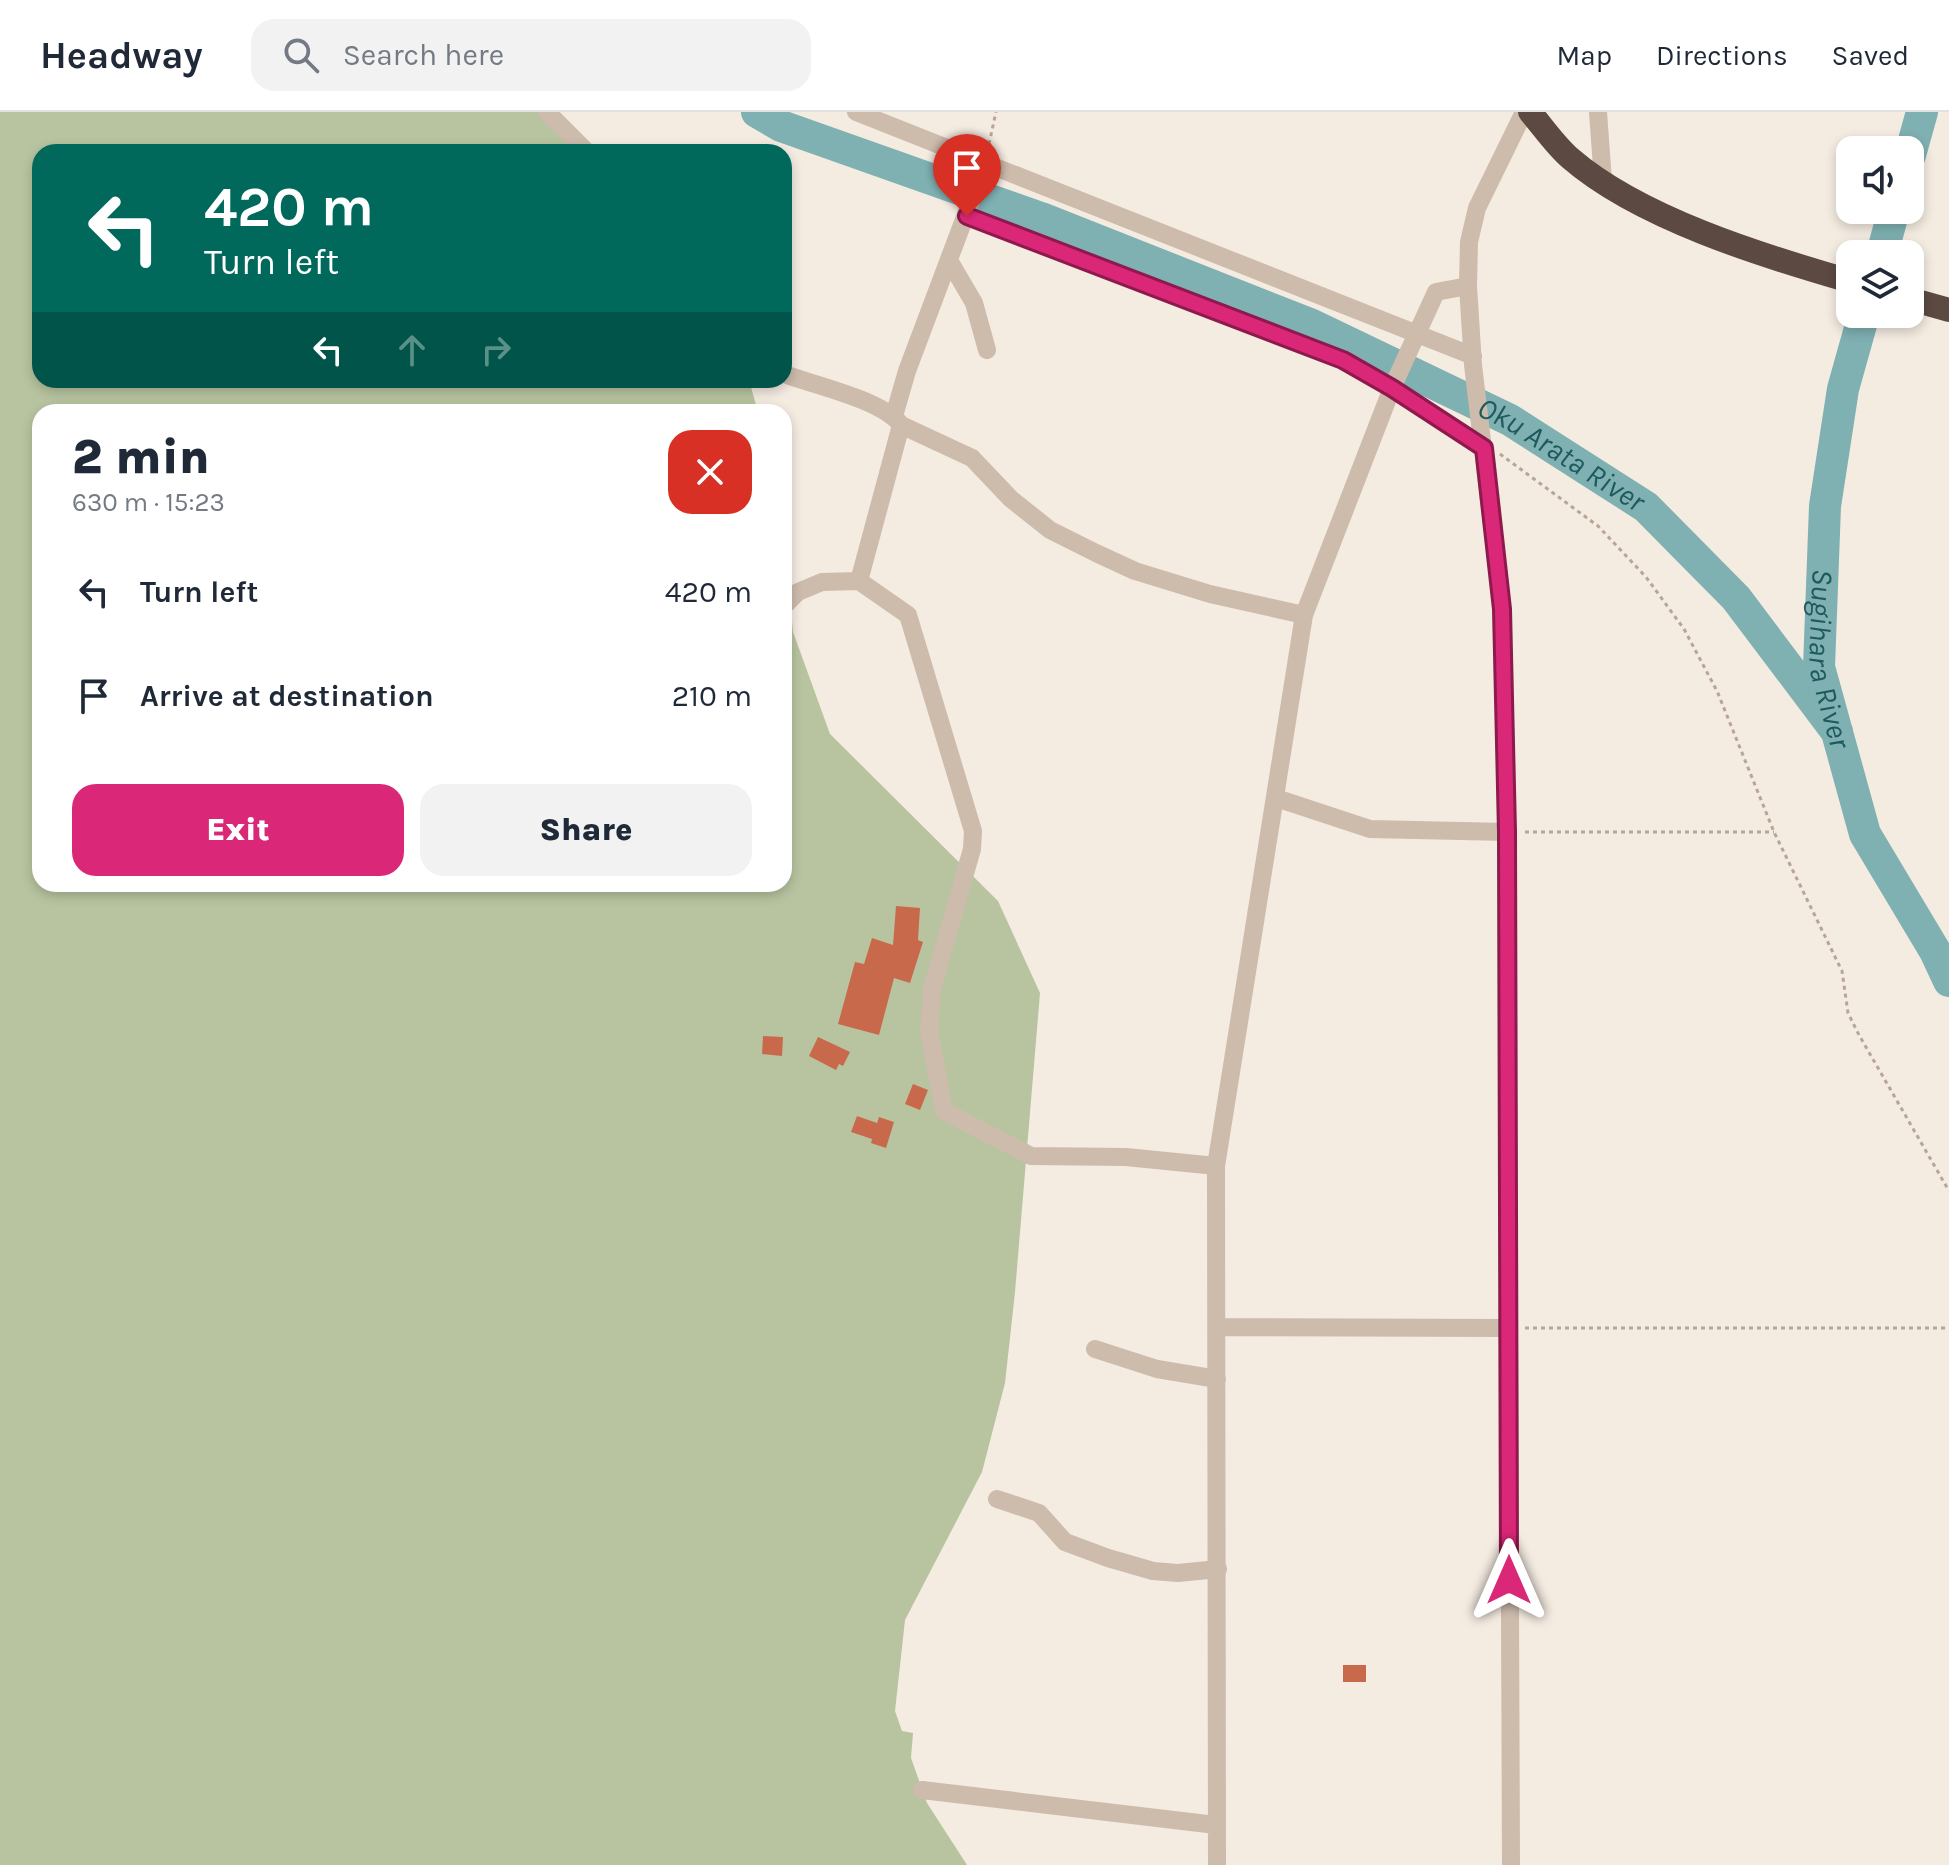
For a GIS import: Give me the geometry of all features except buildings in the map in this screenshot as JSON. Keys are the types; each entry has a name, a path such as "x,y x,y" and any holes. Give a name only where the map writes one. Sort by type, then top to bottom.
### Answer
{"highway":[{"path":"1527,112 1569,158 1643,205 1694,229 1836,277"},
{"path":"1924,303 1948,310"}],"street":[{"path":"547,112 579,144"},
{"path":"856,112 1473,361"},
{"path":"1511,1865 1507,832 1502,609 1473,361 1468,286 1469,242 1477,208 1527,112"},
{"path":"1598,112 1603,181"},
{"path":"859,581 907,371 985,165"},
{"path":"968,214 1343,360 1394,384 1484,442"},
{"path":"950,262 974,303 987,350"},
{"path":"1217,1865 1216,1166 1304,615 1394,384 1436,292 1468,286"},
{"path":"792,377 879,406 898,420 972,458 1011,499 1050,530 1096,553 1135,571 1210,594 1304,615"},
{"path":"792,598 798,592 822,582 859,581 908,615 973,831 972,849 932,989 929,1030 944,1111 1031,1156 1126,1157 1216,1166"},
{"path":"1276,798 1370,829 1507,832"},
{"path":"1217,1327 1508,1328"},
{"path":"1095,1349 1157,1369 1217,1379"},
{"path":"997,1499 1039,1513 1065,1542 1108,1558 1153,1571 1178,1573 1218,1569"},
{"path":"922,1790 1216,1825"}],"path":[{"path":"985,165 996,112"},
{"path":"1484,442 1598,526 1646,577 1684,629 1717,691 1774,832 1842,971 1848,1013 1949,1191"},
{"path":"1507,832 1774,832"},
{"path":"1508,1328 1949,1328"}],"green space":[{"path":"0,112 558,112 588,144 32,144 32,388 751,388 756,404 32,404 32,892 792,892 792,621 793,632 830,734 998,901 1040,993 1005,1383 982,1472 905,1620 895,1711 902,1731 913,1733 911,1758 927,1803 967,1865 0,1865"}],"waterway":[{"name":"Oku Arata River","path":"757,112 781,126 1041,218 1312,325 1510,420 1646,507 1736,598 1837,732"},
{"name":"Sugihara River","path":"1915,136 1922,112"},
{"name":"Sugihara River","path":"1886,240 1890,224"},
{"name":"Sugihara River","path":"1860,328 1843,389 1825,506 1819,667 1865,834 1935,951 1949,981"}],"route":[{"path":"967,216 1343,360 1484,448 1502,609 1507,832 1509,1580"}]}
